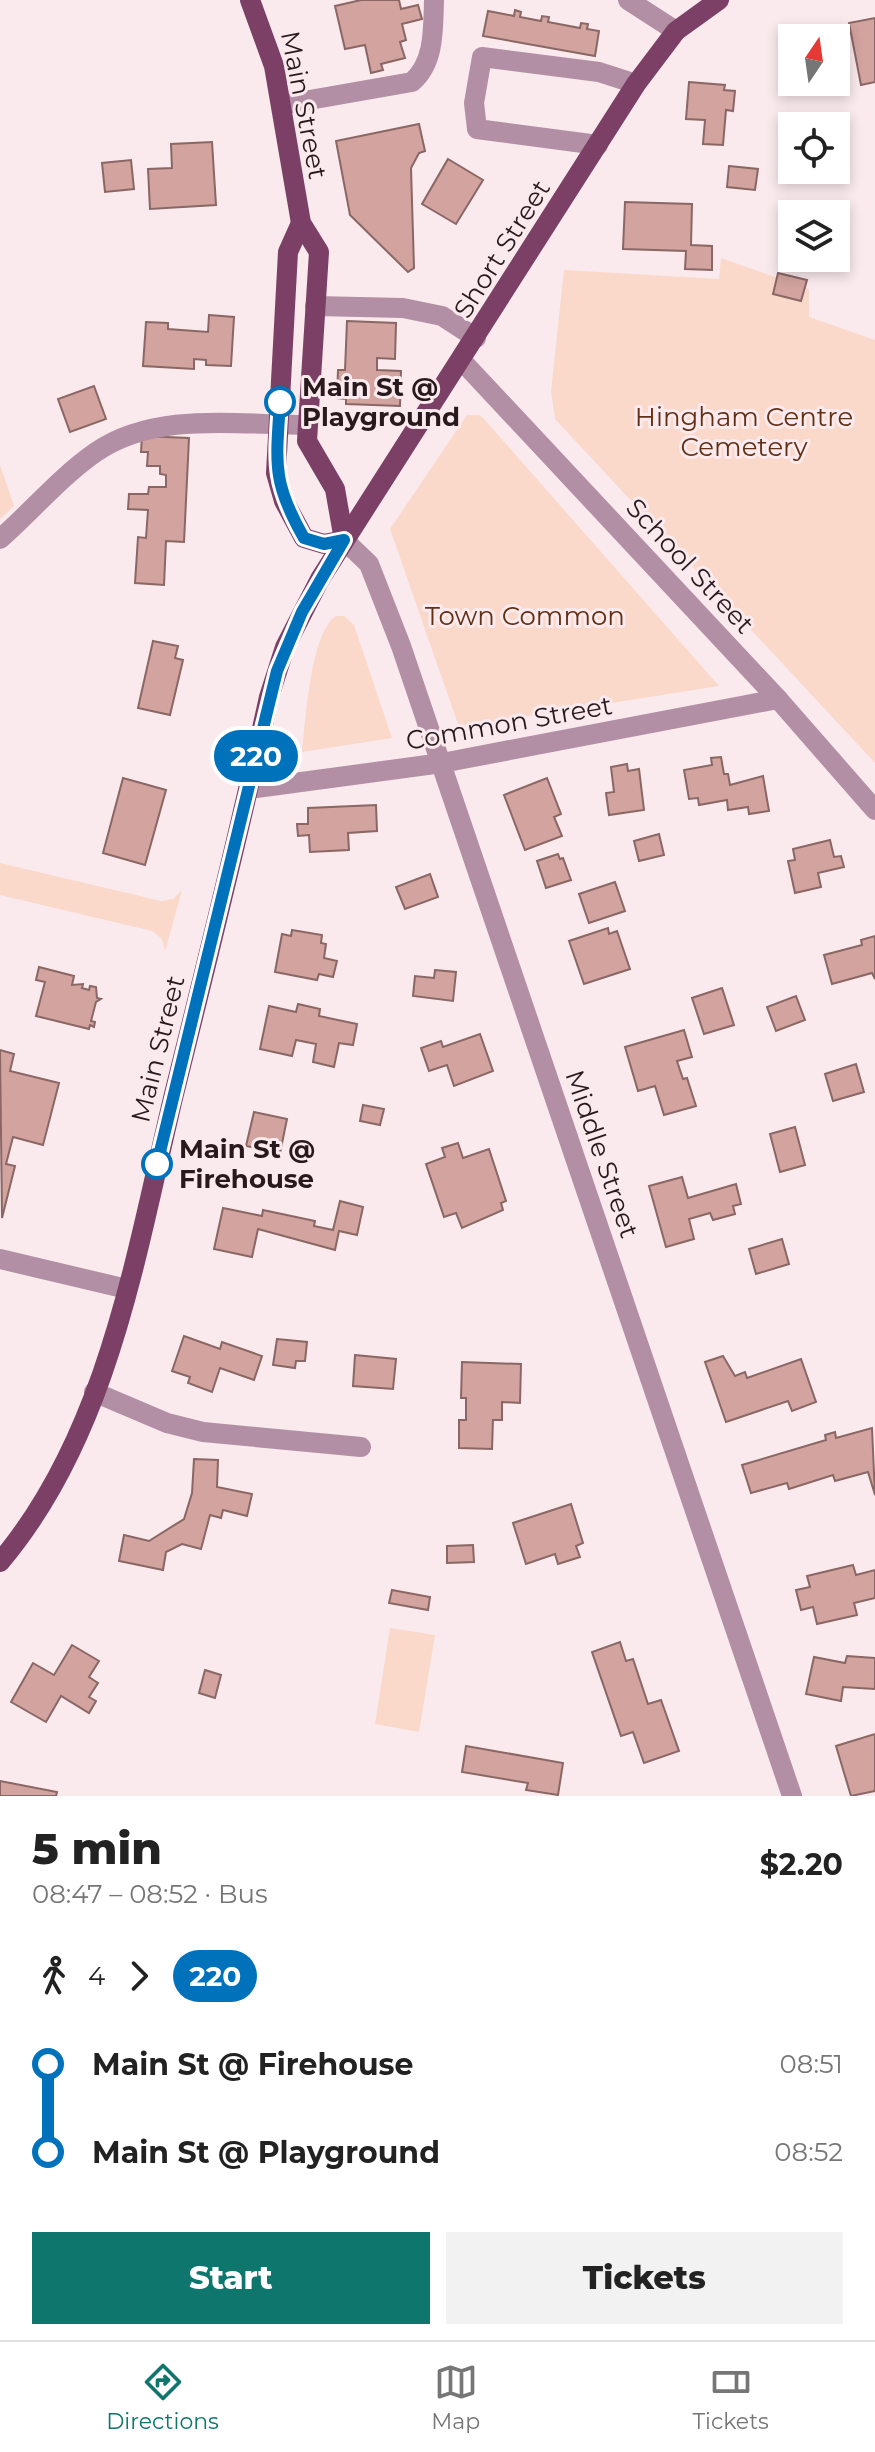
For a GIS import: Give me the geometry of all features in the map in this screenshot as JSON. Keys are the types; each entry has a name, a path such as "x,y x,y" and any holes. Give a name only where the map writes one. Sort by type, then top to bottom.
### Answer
{"main road":[{"name":"Short Street","path":"344,540 462,361 636,84 676,31 719,0"},
{"name":"Main Street","path":"0,1562 39,1509 94,1392 127,1289 269,697 285,647 344,540 335,489 313,455 306,425 319,252 301,223 274,66 251,1"},
{"name":"Main Street","path":"301,223 288,252 276,473 284,501 304,538 324,544 344,540"},
{"path":"285,303 315,306"}],"street":[{"path":"281,105 412,82 423,72 430,56 434,0"},
{"path":"628,0 676,31"},
{"path":"598,145 477,129 474,103 482,57 599,72 636,84"},
{"path":"315,306 403,308 442,316 476,338"},
{"name":"School Street","path":"462,361 778,699 875,810"},
{"path":"0,539 56,483 120,438 144,430 191,424 306,425"},
{"name":"Middle Street","path":"344,540 369,564 442,763 792,1796"},
{"name":"Common Street","path":"249,789 442,763 778,699"},
{"path":"0,1259 127,1289"},
{"path":"94,1392 167,1423 203,1432 361,1447"}],"green space":[{"name":"Hingham Centre Cemetery","path":"721,258 809,289 809,317 875,340 875,763 555,419 551,391 564,270 719,279"},
{"name":"Town Common","path":"467,415 479,415 484,419 719,686 459,727 390,529"},
{"path":"0,465 14,506 0,519"},
{"path":"336,616 344,616 354,625 392,738 302,752 315,658 327,625"},
{"path":"0,863 161,901 173,899 182,890 165,951 162,939 152,931 0,895"},
{"path":"390,1628 435,1635 419,1732 375,1724"}],"building":[{"path":"361,0 399,0 401,9 418,5 422,19 402,24 406,40 400,42 405,58 381,64 383,70 371,73 365,45 345,49 335,6"},
{"path":"515,10 521,12 520,17 541,21 542,16 549,17 548,22 580,28 581,23 588,24 587,29 599,31 595,56 483,36 488,11 514,16"},
{"path":"875,18 875,82 861,85 849,23"},
{"path":"689,82 725,85 724,90 735,91 733,111 726,110 723,145 703,144 705,120 686,119"},
{"path":"419,124 425,151 419,153 411,168 414,268 408,272 350,215 336,141"},
{"path":"212,142 216,205 150,209 148,169 172,168 171,144"},
{"path":"448,159 483,180 456,224 422,204"},
{"path":"131,160 134,189 105,192 102,163"},
{"path":"729,166 758,169 755,190 727,187"},
{"path":"625,202 692,204 691,245 712,246 712,270 685,269 686,251 623,249"},
{"path":"778,273 807,280 801,301 773,294"},
{"path":"209,315 234,317 231,366 206,365 206,360 194,359 194,369 143,366 146,322 168,323 168,329 208,332"},
{"path":"347,321 396,323 395,359 377,358 377,370 401,371 400,406 346,404 346,399 337,398 338,370 345,370"},
{"path":"94,386 106,419 70,432 58,399"},
{"path":"142,436 189,438 184,542 166,541 164,585 135,583 138,537 146,538 148,510 128,509 129,494 148,494 149,487 166,487 166,475 160,474 160,466 147,466 148,452 141,452"},
{"path":"153,641 178,646 175,658 183,660 170,715 138,708"},
{"path":"721,757 730,785 763,776 769,811 749,814 748,807 728,810 727,800 699,805 698,798 689,799 684,770 712,765 711,758"},
{"path":"627,764 628,771 639,769 644,810 609,815 606,793 614,792 611,767"},
{"path":"123,778 166,790 145,865 103,853"},
{"path":"547,778 561,814 554,817 562,836 525,850 504,795"},
{"path":"376,805 377,831 348,833 349,850 310,852 309,835 298,836 297,824 308,824 308,808"},
{"path":"659,834 664,855 639,861 634,841"},
{"path":"830,840 834,857 841,856 844,867 818,873 821,887 795,893 788,861 795,860 793,849"},
{"path":"558,854 560,859 563,858 571,880 546,888 537,861"},
{"path":"430,874 438,897 405,909 396,887"},
{"path":"615,882 625,911 589,923 579,894"},
{"path":"608,928 609,934 617,931 630,969 584,984 569,941"},
{"path":"292,930 322,935 321,943 326,944 324,958 337,961 333,977 319,974 317,980 275,972 282,934 291,936"},
{"path":"875,936 875,979 872,973 832,984 824,955 862,945 861,940"},
{"path":"39,967 74,976 72,985 83,984 82,988 89,990 90,986 96,987 97,998 101,999 96,1002 91,1021 95,1022 94,1027 90,1025 89,1029 36,1016 45,982 36,980"},
{"path":"435,970 456,972 453,1001 413,996 415,976 434,978"},
{"path":"722,988 734,1025 704,1034 692,998"},
{"path":"796,996 805,1020 776,1031 767,1007"},
{"path":"298,1004 320,1009 319,1016 357,1024 353,1045 339,1043 334,1067 313,1062 316,1044 296,1040 292,1056 260,1049 269,1006 296,1012"},
{"path":"684,1030 692,1057 677,1061 683,1079 687,1078 696,1106 664,1115 655,1086 638,1091 625,1047"},
{"path":"480,1034 493,1071 454,1086 447,1065 429,1071 421,1048 441,1041 443,1047"},
{"path":"0,1050 14,1054 10,1071 59,1083 43,1145 13,1137 6,1164 15,1166 2,1218"},
{"path":"856,1064 864,1092 833,1101 825,1074"},
{"path":"363,1105 384,1109 380,1125 360,1121"},
{"path":"254,1112 287,1119 280,1153 246,1146"},
{"path":"795,1127 805,1165 780,1172 770,1134"},
{"path":"458,1143 463,1158 489,1149 506,1201 501,1203 503,1210 462,1228 456,1213 444,1217 426,1164 445,1157 442,1148"},
{"path":"682,1177 688,1198 736,1184 741,1204 733,1206 735,1214 713,1220 710,1213 689,1219 694,1239 666,1247 649,1186"},
{"path":"340,1201 363,1207 357,1235 339,1231 335,1250 258,1229 252,1257 214,1249 223,1208 262,1216 263,1210 315,1221 314,1226 333,1230"},
{"path":"782,1239 789,1264 756,1274 749,1249"},
{"path":"184,1336 220,1349 222,1342 262,1356 254,1380 220,1368 212,1392 188,1383 190,1377 172,1371"},
{"path":"277,1339 307,1342 305,1361 296,1361 295,1368 273,1365"},
{"path":"355,1355 396,1359 393,1389 353,1386"},
{"path":"723,1356 735,1376 745,1372 747,1378 801,1359 816,1402 792,1411 788,1401 726,1422 705,1362"},
{"path":"462,1362 521,1364 520,1403 502,1402 502,1420 493,1420 492,1449 459,1448 459,1420 466,1420 466,1398 461,1398"},
{"path":"872,1428 875,1495 868,1472 835,1481 833,1475 789,1489 787,1483 751,1493 742,1465 826,1440 825,1435 835,1432 836,1438"},
{"path":"194,1459 218,1460 217,1487 252,1494 247,1516 223,1510 221,1518 210,1515 201,1549 182,1544 166,1552 163,1570 119,1561 124,1535 149,1541 184,1519 192,1493"},
{"path":"571,1504 583,1543 576,1546 580,1557 558,1564 555,1554 526,1564 513,1523"},
{"path":"473,1545 474,1562 447,1563 447,1546"},
{"path":"853,1565 856,1575 875,1570 875,1598 854,1603 857,1615 817,1624 813,1607 801,1610 796,1590 810,1587 807,1576"},
{"path":"392,1590 430,1597 428,1610 389,1603"},
{"path":"620,1642 626,1661 633,1659 648,1704 661,1700 679,1751 644,1763 633,1732 621,1736 592,1652"},
{"path":"72,1645 99,1661 89,1677 98,1683 89,1697 96,1701 89,1713 61,1696 46,1722 11,1702 33,1663 54,1675"},
{"path":"847,1656 875,1658 875,1689 843,1687 841,1701 806,1694 814,1657 845,1663"},
{"path":"205,1670 221,1675 215,1698 199,1693"},
{"path":"875,1734 875,1791 851,1796 836,1746"},
{"path":"466,1746 563,1763 558,1795 526,1790 528,1783 462,1772"},
{"path":"0,1781 57,1792 56,1796 0,1796"}],"bus line":[{"name":"220","path":"157,1164 269,697 285,647 344,540 324,544 304,538 284,501 276,473 280,402"}],"place":[{"name":"Main St @ Playground","path":"280,402"},
{"name":"Main St @ Firehouse","path":"157,1164"}]}
